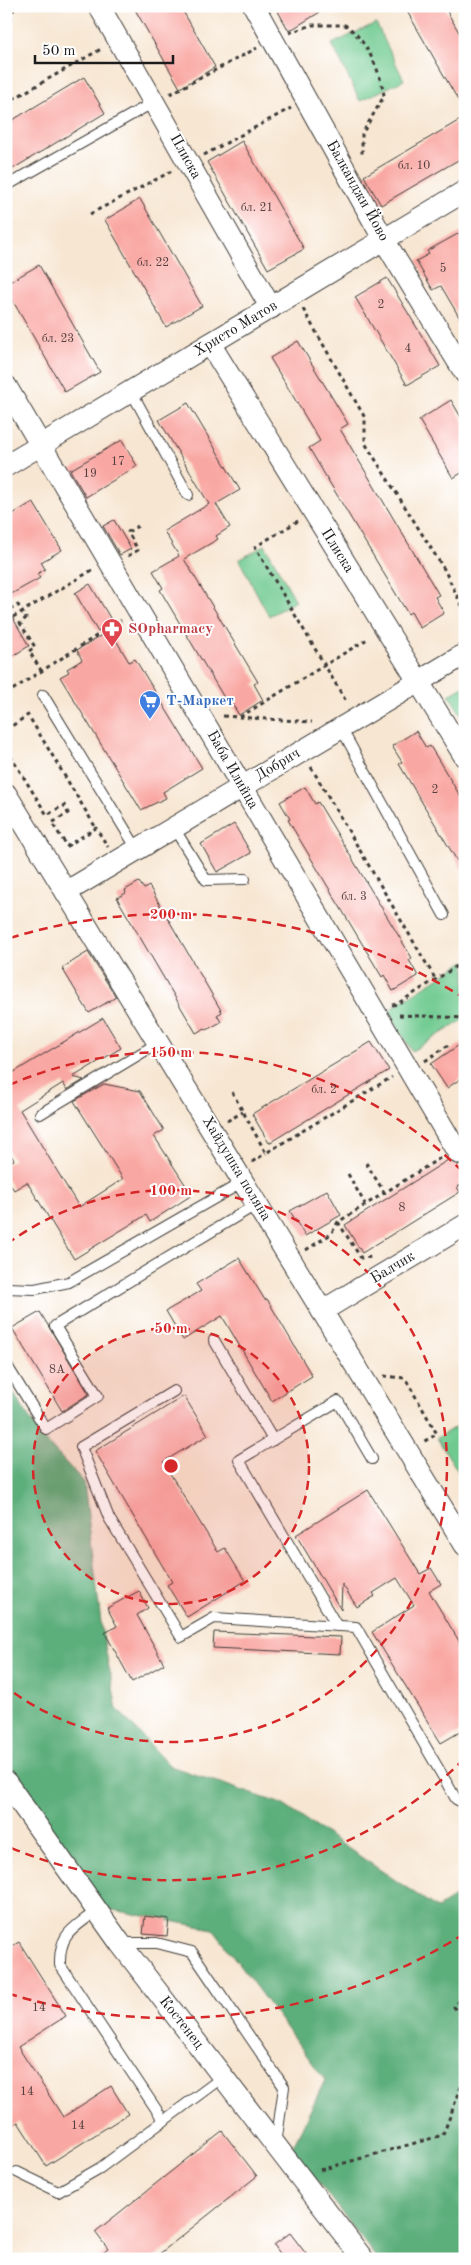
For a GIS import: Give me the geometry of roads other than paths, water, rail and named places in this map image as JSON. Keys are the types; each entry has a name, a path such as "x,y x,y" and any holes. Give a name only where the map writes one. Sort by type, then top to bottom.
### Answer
{"street":[{"name":"Плиска","path":"99,6 271,308"},
{"name":"Балканджи Йово","path":"254,6 267,41 465,373"},
{"name":"Христо Матов","path":"6,466 465,191"},
{"name":"Плиска","path":"210,344 465,757"},
{"name":"Баба Илийца","path":"6,386 457,1151"},
{"name":"Добрич","path":"66,892 465,654"},
{"name":"Хайдушка поляна","path":"6,794 158,1043 246,1172 257,1204 465,1545"},
{"name":"Балчик","path":"322,1311 465,1225"},
{"name":"Костенец","path":"6,1782 120,1944 224,2076 363,2259"}],"lane":[{"path":"6,186 154,102"},
{"path":"131,391 188,495"},
{"path":"43,695 137,849"},
{"path":"348,724 444,915"},
{"path":"174,828 206,880 245,879"},
{"path":"40,1114 158,1043"},
{"path":"6,1288 35,1289 69,1282 246,1172"},
{"path":"6,1364 46,1428 98,1396 55,1326 257,1204"},
{"path":"214,1340 273,1440"},
{"path":"174,1391 81,1447 109,1518 181,1637 214,1618 356,1627 456,1799 465,1804"},
{"path":"337,1626 239,1460 338,1401 372,1459"},
{"path":"97,1910 63,1938 59,1949 60,1965 164,2121"},
{"path":"120,1944 157,1943 192,1952 284,2087 276,2145"},
{"path":"17,2172 58,2192 100,2168 224,2076"}],"place":[{"name":"SOpharmacy","path":"112,648"},
{"name":"Т-Маркет","path":"150,720"}]}
